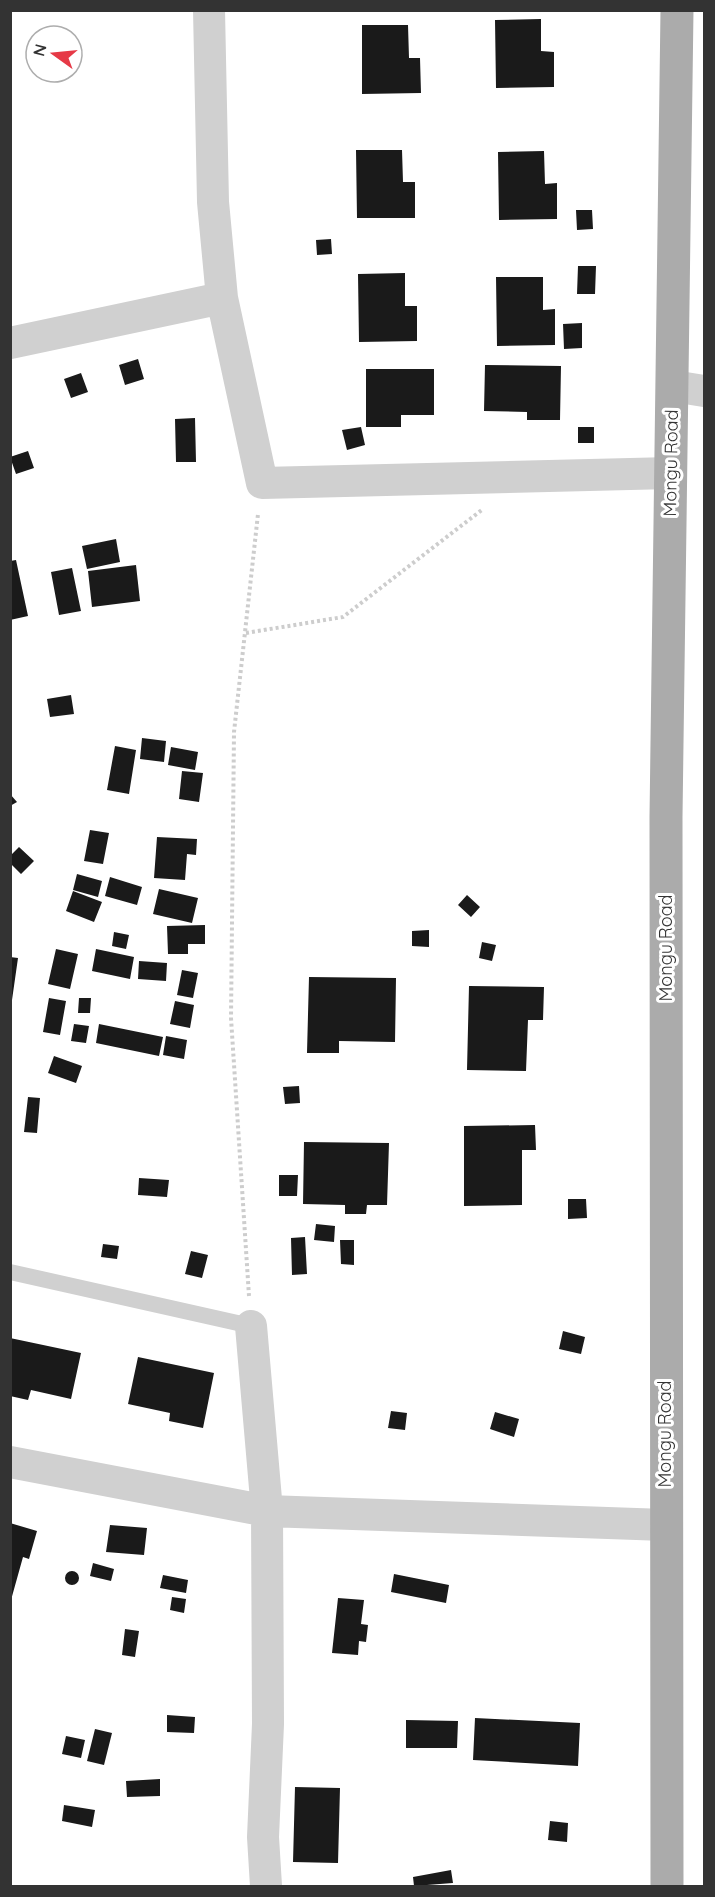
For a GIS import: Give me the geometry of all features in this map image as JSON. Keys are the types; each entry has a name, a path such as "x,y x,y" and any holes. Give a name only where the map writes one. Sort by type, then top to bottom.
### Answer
{"main road":[{"name":"Mongu Road","path":"667,1887 666,817 671,473 689,389 677,10"}],"street":[{"path":"209,10 213,202 222,298 262,483 671,473"},
{"path":"10,343 222,298"},
{"path":"251,1326 267,1511 268,1725 263,1827 266,1887"},
{"path":"10,1462 267,1511 665,1525"}],"lane":[{"path":"10,1272 251,1326"}],"path":[{"path":"246,633 343,617 526,476"},
{"path":"251,1326 231,1018 234,732 262,483"}],"building":[{"path":"541,19 541,51 554,52 554,87 496,88 495,20"},
{"path":"362,25 408,25 409,58 420,58 421,93 362,94"},
{"path":"356,150 402,150 403,182 415,182 415,218 357,218"},
{"path":"544,151 545,184 557,183 557,219 499,220 498,152"},
{"path":"576,210 592,210 593,229 577,230"},
{"path":"331,239 332,254 317,255 316,240"},
{"path":"578,266 596,266 595,294 577,294"},
{"path":"405,273 405,306 417,306 417,341 359,342 358,274"},
{"path":"496,277 543,277 543,310 555,309 555,345 497,346"},
{"path":"582,323 582,348 564,349 563,324"},
{"path":"138,359 144,379 125,385 119,365"},
{"path":"485,365 561,366 560,420 527,420 527,412 484,411"},
{"path":"366,369 434,369 434,415 401,415 401,427 366,427"},
{"path":"81,373 88,392 71,398 64,379"},
{"path":"195,418 196,462 176,462 175,419"},
{"path":"361,427 365,445 347,450 342,430"},
{"path":"578,427 594,427 594,443 578,443"},
{"path":"28,451 34,468 16,474 10,457"},
{"path":"116,539 120,562 87,569 82,546"},
{"path":"16,560 28,616 10,620 10,561"},
{"path":"136,565 140,601 92,607 88,571"},
{"path":"72,568 81,611 59,615 51,572"},
{"path":"71,695 74,714 50,717 47,699"},
{"path":"142,738 166,741 164,762 140,759"},
{"path":"115,746 136,750 129,794 107,790"},
{"path":"171,747 198,752 195,770 168,765"},
{"path":"182,771 203,773 199,802 179,799"},
{"path":"10,794 17,802 10,806"},
{"path":"90,830 109,833 103,864 84,861"},
{"path":"157,837 197,839 196,855 187,854 185,880 154,878"},
{"path":"19,847 34,861 21,874 10,863 10,856"},
{"path":"77,874 102,881 98,897 73,890"},
{"path":"110,877 142,887 137,905 105,896"},
{"path":"159,889 198,898 192,923 153,914"},
{"path":"73,891 102,902 94,922 66,911"},
{"path":"467,895 480,907 471,917 458,905"},
{"path":"205,925 205,944 188,944 188,954 168,954 167,926"},
{"path":"429,930 429,947 412,946 412,931"},
{"path":"114,932 129,935 126,949 112,946"},
{"path":"482,942 496,945 492,961 479,958"},
{"path":"56,949 78,954 70,989 48,984"},
{"path":"96,949 134,957 130,979 92,971"},
{"path":"10,957 18,958 12,1000 10,1000"},
{"path":"139,961 167,963 166,981 138,979"},
{"path":"182,970 198,973 193,998 177,995"},
{"path":"309,977 396,978 395,1042 339,1041 339,1053 307,1053"},
{"path":"469,986 544,987 543,1020 528,1020 526,1071 467,1070"},
{"path":"49,998 66,1001 60,1035 43,1032"},
{"path":"79,998 91,998 90,1013 78,1013"},
{"path":"175,1001 194,1005 190,1028 170,1024"},
{"path":"74,1024 89,1026 86,1043 71,1041"},
{"path":"99,1024 163,1037 159,1056 96,1043"},
{"path":"166,1036 187,1040 184,1059 163,1055"},
{"path":"54,1056 82,1066 76,1083 48,1073"},
{"path":"299,1086 300,1103 285,1104 283,1087"},
{"path":"28,1097 40,1098 37,1133 24,1132"},
{"path":"535,1125 536,1150 522,1150 522,1205 464,1206 464,1126"},
{"path":"304,1142 389,1143 387,1205 367,1205 366,1214 345,1214 345,1205 303,1204"},
{"path":"279,1175 298,1175 297,1196 279,1196"},
{"path":"139,1178 169,1180 167,1197 138,1195"},
{"path":"568,1199 586,1199 587,1218 568,1219"},
{"path":"316,1224 335,1226 334,1242 314,1240"},
{"path":"305,1237 307,1274 292,1275 291,1238"},
{"path":"340,1240 354,1240 354,1265 341,1264"},
{"path":"103,1244 119,1246 117,1259 101,1257"},
{"path":"191,1251 208,1255 202,1278 185,1274"},
{"path":"563,1331 585,1337 581,1354 559,1349"},
{"path":"10,1338 81,1353 71,1399 31,1390 28,1400 10,1396"},
{"path":"138,1357 214,1373 203,1428 169,1421 170,1413 128,1404"},
{"path":"391,1411 407,1413 405,1430 388,1428"},
{"path":"495,1412 519,1419 514,1437 490,1429"},
{"path":"10,1523 37,1531 29,1559 23,1557 11,1600"},
{"path":"110,1525 147,1528 144,1555 106,1552"},
{"path":"93,1563 114,1569 111,1581 90,1576"},
{"path":"69,1571 75,1571 79,1578 75,1585 69,1585 65,1581 65,1575"},
{"path":"394,1574 449,1585 446,1603 391,1592"},
{"path":"163,1575 188,1580 186,1593 160,1588"},
{"path":"172,1597 186,1599 184,1613 170,1610"},
{"path":"338,1598 364,1600 361,1624 368,1625 366,1642 359,1641 358,1655 332,1653"},
{"path":"125,1629 139,1631 135,1657 122,1655"},
{"path":"167,1715 195,1717 194,1733 167,1732"},
{"path":"475,1718 580,1723 578,1766 473,1760"},
{"path":"406,1720 458,1721 457,1748 406,1748"},
{"path":"95,1729 112,1733 104,1765 87,1761"},
{"path":"66,1736 85,1740 81,1758 62,1754"},
{"path":"160,1779 160,1796 127,1797 126,1781"},
{"path":"295,1787 340,1788 338,1863 293,1862"},
{"path":"64,1805 95,1810 92,1827 62,1821"},
{"path":"550,1821 568,1823 567,1842 548,1840"},
{"path":"451,1870 453,1883 414,1886 413,1877"}]}
